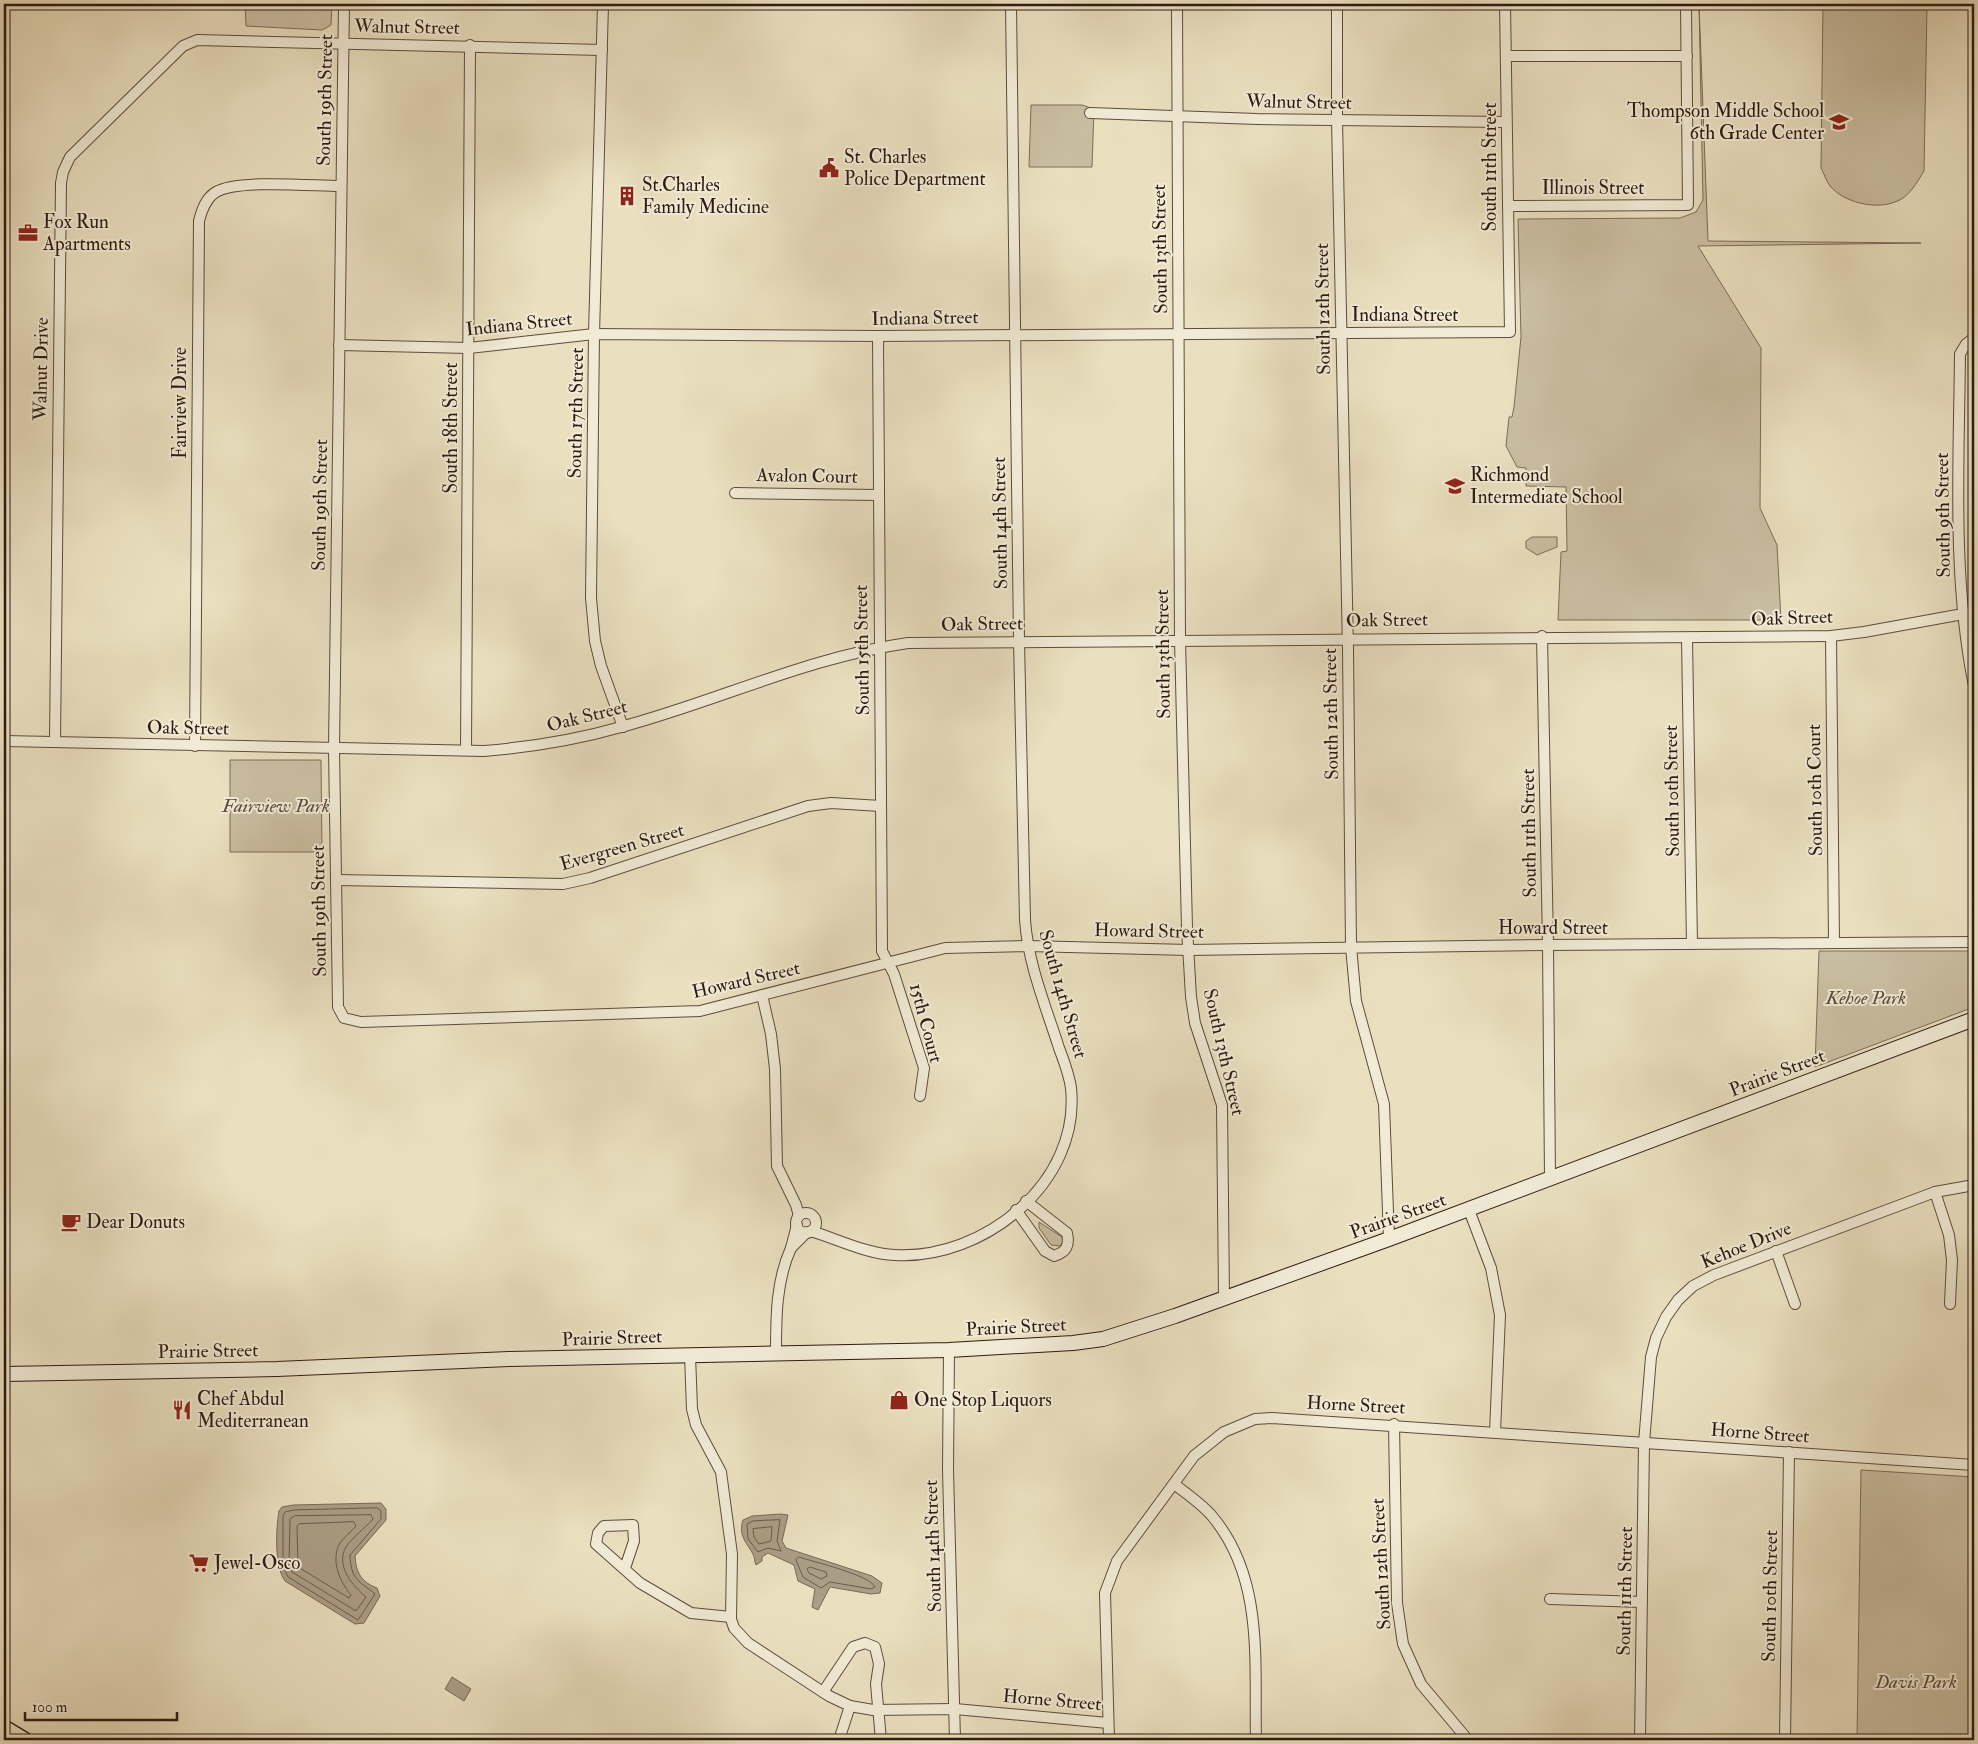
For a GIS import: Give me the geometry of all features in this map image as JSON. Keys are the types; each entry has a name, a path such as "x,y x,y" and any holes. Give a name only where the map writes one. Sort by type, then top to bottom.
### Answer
{"main road":[{"path":"4,1728 24,1740"}],"street":[{"name":"South 19th Street","path":"338,1008 334,748 340,186 344,4"},
{"name":"South 17th Street","path":"603,4 594,334 591,598 595,641 600,666 623,727"},
{"name":"South 14th Street","path":"809,1232 893,1255 930,1254 970,1243 1007,1219 1043,1186 1056,1165 1067,1138 1072,1106 1071,1087 1027,946 1019,640 1011,4"},
{"name":"South 13th Street","path":"1177,4 1176,116 1180,639 1189,950 1191,997 1195,1023 1222,1105 1224,1298"},
{"name":"South 12th Street","path":"1337,4 1337,120 1348,638 1351,948 1356,1001 1384,1104 1389,1240"},
{"name":"South 11th Street","path":"1505,4 1510,330"},
{"path":"1507,56 1687,56 1686,4"},
{"name":"Walnut Street","path":"183,46 196,40 206,39 602,50"},
{"name":"South 18th Street","path":"466,750 470,45"},
{"name":"Walnut Drive","path":"55,742 60,191 63,172 74,152 183,46"},
{"name":"Illinois Street","path":"1508,206 1688,205 1687,56"},
{"name":"Walnut Street","path":"1090,114 1506,122"},
{"name":"Fairview Drive","path":"195,746 199,220 202,208 208,198 216,192 236,186 340,186"},
{"name":"Indiana Street","path":"339,345 469,348 594,334 878,336 1510,330"},
{"name":"South 15th Street","path":"878,336 882,951 888,962"},
{"name":"South 9th Street","path":"1970,341 1960,354 1959,480 1963,614 1974,686"},
{"name":"Avalon Court","path":"735,493 878,495"},
{"name":"Oak Street","path":"4,741 466,750 525,748 554,744 623,727 801,667 880,646 929,642 1019,640 1831,636 1864,632 1974,612"},
{"name":"South 11th Street","path":"1542,636 1550,1178"},
{"name":"South 10th Court","path":"1831,636 1834,943"},
{"name":"South 10th Street","path":"1687,638 1692,944"},
{"name":"Evergreen Street","path":"336,880 563,884 590,878 808,806 831,803 881,806"},
{"name":"Howard Street","path":"338,1008 344,1018 361,1022 700,1011 946,948 1027,946 1189,950 1974,942"},
{"name":"15th Court","path":"888,962 894,974 924,1068 920,1096"},
{"path":"762,995 775,1069 775,1152 777,1166 796,1205 800,1230 809,1232"},
{"name":"Prairie Street","path":"4,1374 283,1368 509,1359 949,1350 1073,1343 1103,1339 1389,1240 1974,1019"},
{"name":"Kehoe Drive","path":"1644,1443 1651,1357 1656,1338 1666,1317 1678,1300 1693,1286 1714,1275 1776,1251 1936,1192 1974,1185"},
{"name":"South 14th Street","path":"788,1190 812,1217 835,1238"},
{"path":"1936,1192 1950,1235 1952,1260 1950,1304"},
{"path":"1016,1210 1045,1251 1054,1256 1063,1253 1067,1247 1067,1233 1026,1201"},
{"path":"1469,1210 1493,1275 1500,1314 1495,1432"},
{"path":"776,1353 778,1289 783,1266 791,1248 798,1220 804,1213 812,1217 815,1227 791,1248"},
{"path":"1776,1251 1795,1304"},
{"name":"South 14th Street","path":"949,1350 948,1470 956,1740"},
{"path":"624,1568 634,1541 633,1525 604,1526 598,1533 596,1544 640,1583 691,1613 731,1617 732,1554 721,1472 696,1426 692,1409 690,1355"},
{"name":"Horne Street","path":"731,1617 734,1628 748,1643 823,1692 850,1706 878,1710 955,1709 1108,1723 1105,1593 1108,1580 1117,1561 1194,1456 1224,1432 1255,1419 1272,1418 1394,1424 1974,1465"},
{"name":"South 12th Street","path":"1394,1424 1397,1603 1403,1644 1421,1684 1468,1740"},
{"name":"South 11th Street","path":"1640,1740 1644,1443"},
{"name":"South 10th Street","path":"1785,1740 1790,1452"},
{"path":"1174,1484 1211,1514 1236,1552 1244,1571 1254,1620 1256,1740"},
{"path":"1550,1599 1642,1602"},
{"path":"823,1692 853,1647 865,1643 875,1647 879,1664 876,1684 881,1740"},
{"path":"839,1740 850,1706"},
{"path":"1108,1723 1109,1740"}],"green space":[{"path":"245,4 332,4 331,25 322,30 246,26"},
{"path":"1699,4 1708,241 1921,243 1698,246 1761,348 1760,508 1777,545 1781,620 1558,620 1561,552 1567,551 1566,487 1526,486 1526,468 1517,467 1506,446 1509,417 1512,417 1514,407 1521,337 1518,219 1680,218 1696,212 1703,200"},
{"path":"1823,4 1926,4 1924,171 1908,193 1895,202 1869,205 1851,200 1836,192 1830,186 1821,168"},
{"path":"1031,105 1082,105 1094,109 1092,167 1029,167"},
{"path":"1532,537 1557,537 1557,547 1537,555 1526,548 1526,541"},
{"name":"Fairview Park","path":"230,760 321,760 322,852 230,852"},
{"name":"Kehoe Park","path":"1819,951 1974,951 1974,1007 1815,1067"},
{"path":"1039,1222 1062,1237 1064,1241 1060,1246 1051,1245 1039,1228"},
{"name":"Davis Park","path":"1861,1470 1974,1477 1974,1740 1857,1740"}],"water":[{"path":"381,1503 386,1509 386,1520 355,1556 360,1576 367,1583 377,1588 380,1596 364,1623 355,1624 285,1581 281,1574 277,1557 279,1511 282,1507 293,1505"},
{"path":"788,1515 782,1541 786,1548 872,1576 882,1583 880,1593 871,1594 830,1587 818,1610 812,1607 815,1589 798,1581 794,1565 768,1553 756,1565 754,1555 742,1534 743,1520 752,1516"},
{"path":"452,1677 471,1689 464,1701 445,1689"}],"place":[{"name":"Thompson Middle School 6th Grade Center","path":"1839,122"},
{"name":"St. Charles Police Department","path":"829,168"},
{"name":"St.Charles Family Medicine","path":"627,196"},
{"name":"Fox Run Apartments","path":"28,233"},
{"name":"Richmond Intermediate School","path":"1455,486"},
{"name":"Dear Donuts","path":"71,1222"},
{"name":"One Stop Liquors","path":"899,1400"},
{"name":"Chef Abdul Mediterranean","path":"182,1410"},
{"name":"Jewel-Osco","path":"199,1563"}]}
